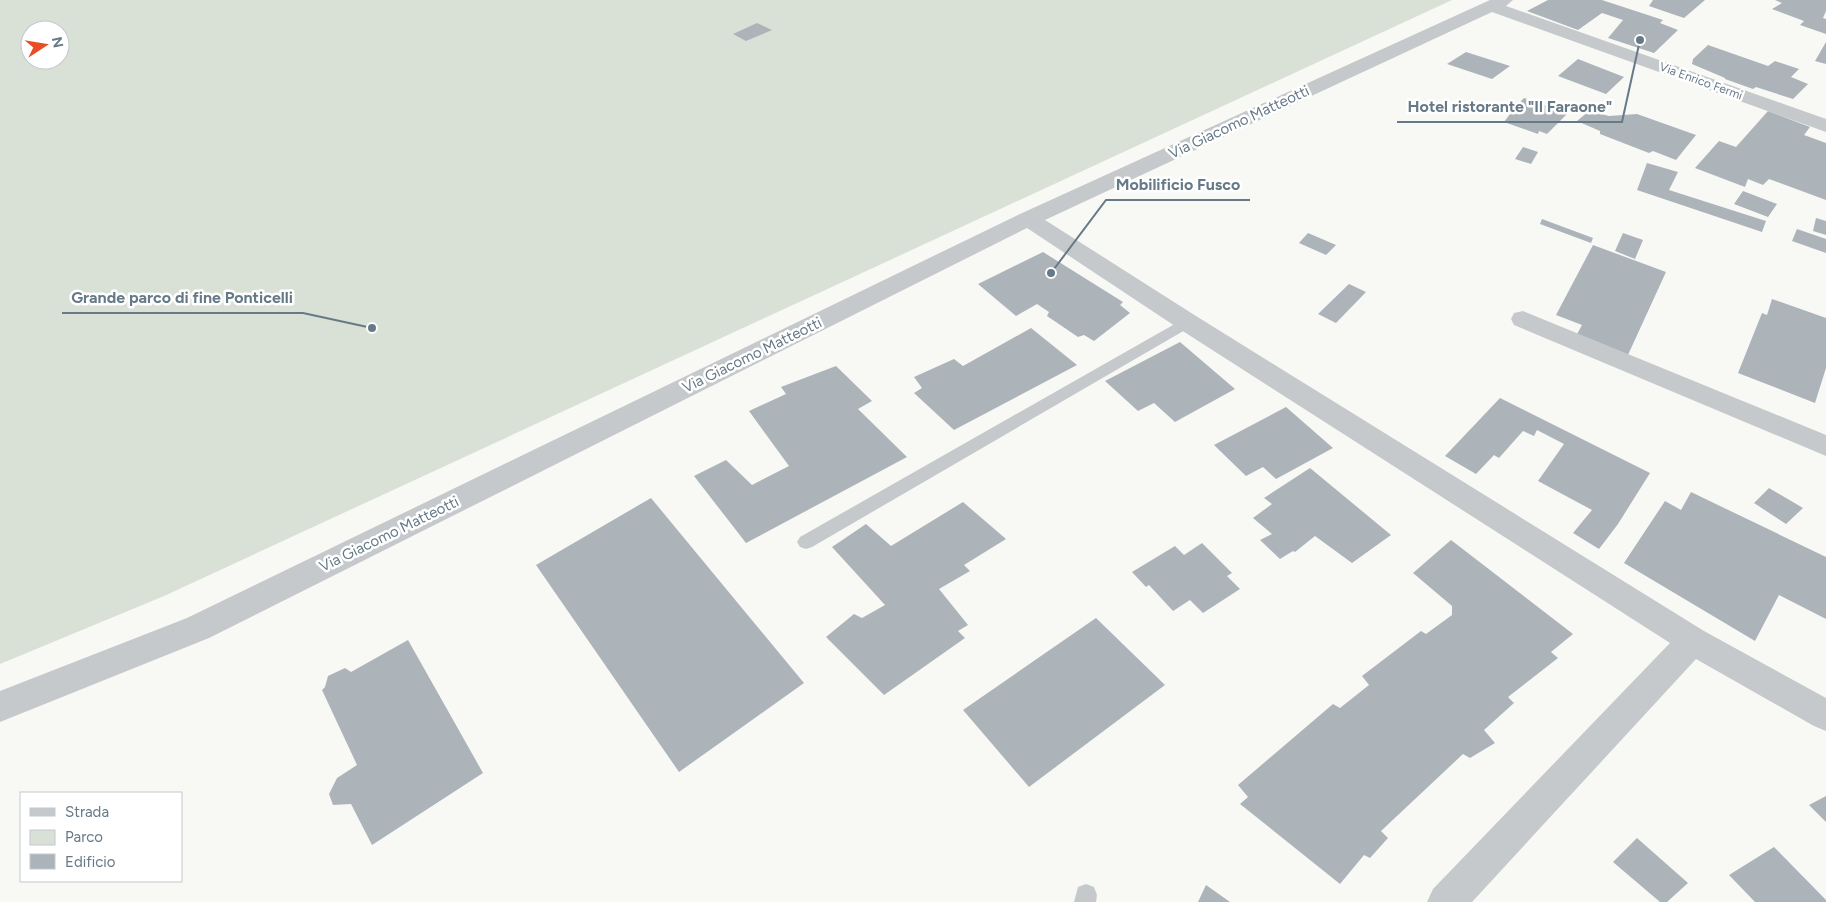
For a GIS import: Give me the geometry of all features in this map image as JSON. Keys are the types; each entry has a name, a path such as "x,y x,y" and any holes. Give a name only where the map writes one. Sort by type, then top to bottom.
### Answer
{"street":[{"name":"Via Enrico Fermi","path":"1498,3 1826,126"},
{"name":"Via Giacomo Matteotti","path":"0,707 198,628 1028,219 1498,3"},
{"path":"1028,219 1187,322 1693,641 1826,715"},
{"path":"1524,319 1826,446"},
{"path":"1446,902 1693,641"}],"lane":[{"path":"806,542 1187,322"}],"green space":[{"path":"0,0 1452,0 164,596 0,664"}],"building":[{"path":"1548,0 1602,0 1663,20 1660,23 1678,30 1654,53 1608,38 1623,20 1602,13 1578,30 1527,11"},
{"path":"1653,0 1705,0 1684,18 1649,6"},
{"path":"1775,0 1826,0 1826,11 1823,18 1826,19 1826,34 1800,25 1804,21 1772,9 1782,3"},
{"path":"757,23 772,30 746,41 733,34"},
{"path":"1826,42 1826,64 1815,61"},
{"path":"1708,45 1768,66 1775,61 1799,69 1791,77 1808,84 1793,99 1756,87 1753,89 1725,79 1692,64 1693,59"},
{"path":"1466,52 1510,66 1492,79 1447,64"},
{"path":"1578,59 1624,77 1606,94 1558,76"},
{"path":"1524,98 1567,114 1547,134 1539,131 1538,134 1504,122 1513,110 1507,108 1513,101 1519,103"},
{"path":"1589,111 1609,116 1637,114 1696,135 1676,160 1653,151 1649,153 1600,134 1600,131 1577,121"},
{"path":"1768,111 1810,127 1804,135 1826,143 1826,200 1769,179 1763,185 1748,179 1745,187 1695,168 1719,141 1736,147"},
{"path":"1523,147 1538,152 1531,164 1515,159"},
{"path":"1647,163 1678,172 1669,190 1766,221 1762,232 1637,190"},
{"path":"1743,191 1777,204 1768,217 1734,204"},
{"path":"1816,218 1826,221 1826,235 1813,231"},
{"path":"1542,219 1593,238 1591,243 1540,224"},
{"path":"1797,229 1826,239 1826,253 1792,241"},
{"path":"1308,233 1336,245 1326,255 1299,243"},
{"path":"1623,233 1643,240 1635,259 1615,251"},
{"path":"1593,245 1666,272 1627,357 1576,336 1582,325 1556,315"},
{"path":"1043,252 1123,302 1120,305 1130,313 1094,341 1084,335 1078,337 1047,316 1049,312 1037,304 1016,316 978,284"},
{"path":"1349,284 1366,292 1336,323 1318,314"},
{"path":"1772,299 1826,318 1826,368 1815,403 1738,373 1762,313 1767,315"},
{"path":"1031,328 1077,365 954,430 914,393 922,388 914,377 954,359 963,366"},
{"path":"1180,342 1235,389 1175,422 1154,403 1138,411 1105,381"},
{"path":"836,366 872,401 858,409 907,457 746,543 694,476 726,460 752,485 789,466 749,411 786,394 781,387"},
{"path":"1500,398 1650,473 1618,524 1599,549 1573,533 1592,510 1538,481 1564,444 1537,430 1534,436 1523,431 1499,458 1494,455 1476,474 1445,456"},
{"path":"1286,407 1333,448 1276,479 1263,467 1246,476 1214,445"},
{"path":"1310,468 1391,535 1352,563 1315,536 1295,552 1293,551 1280,559 1260,540 1272,534 1253,518 1272,504 1264,498"},
{"path":"1769,488 1803,508 1786,524 1754,503"},
{"path":"1691,492 1826,557 1826,619 1779,595 1755,641 1624,563 1665,501 1681,510"},
{"path":"651,498 804,683 679,772 536,565"},
{"path":"963,502 1006,539 964,565 970,571 939,589 968,625 958,631 965,638 884,695 826,637 854,614 862,618 885,605 832,547 866,524 891,546"},
{"path":"1451,540 1573,634 1551,652 1558,658 1508,697 1514,703 1484,730 1495,743 1470,758 1463,754 1381,831 1388,838 1370,858 1364,855 1340,884 1240,804 1248,797 1238,785 1333,704 1340,708 1369,685 1362,676 1421,631 1426,634 1452,615 1452,606 1413,573"},
{"path":"1202,543 1232,573 1227,576 1240,589 1203,613 1190,600 1173,611 1149,585 1146,587 1132,572 1175,546 1184,555"},
{"path":"1096,618 1165,685 1029,787 963,710"},
{"path":"408,640 483,773 372,845 351,804 333,805 329,794 337,778 357,765 322,690 325,687 328,676 345,668 351,672"},
{"path":"1826,796 1826,822 1809,805"},
{"path":"1637,838 1688,883 1667,902 1660,902 1613,862"},
{"path":"1774,847 1826,902 1755,902 1729,875"},
{"path":"1206,885 1230,902 1198,902"}],"place":[{"name":"Hotel ristorante \"Il Faraone\"","path":"1640,40"},
{"name":"Mobilificio Fusco","path":"1051,273"},
{"name":"Grande parco di fine Ponticelli","path":"372,328"}]}
